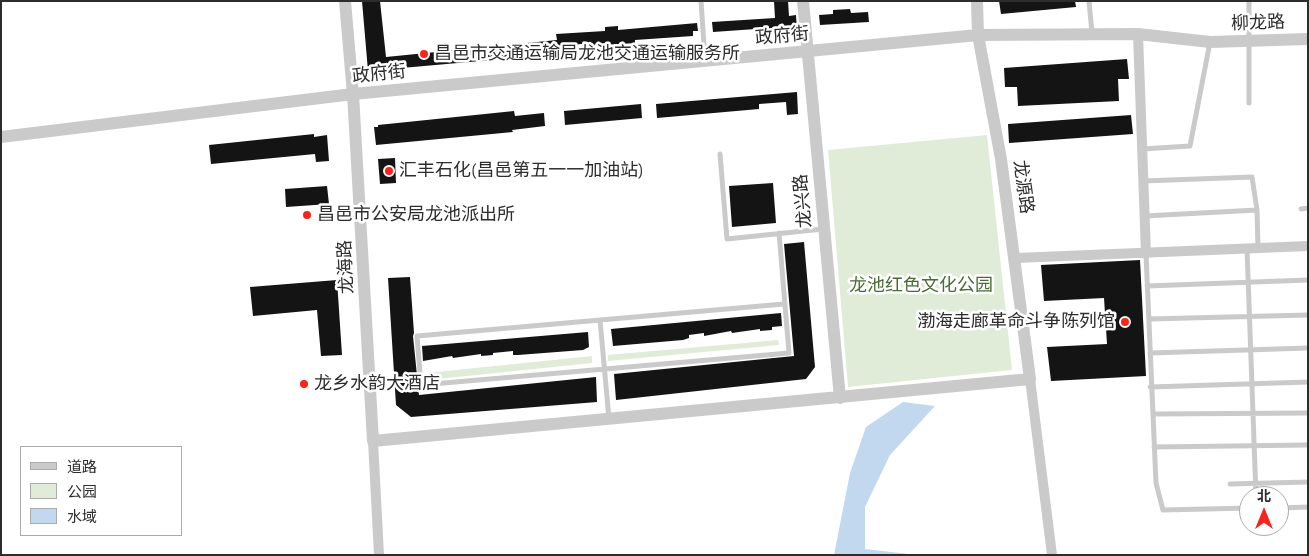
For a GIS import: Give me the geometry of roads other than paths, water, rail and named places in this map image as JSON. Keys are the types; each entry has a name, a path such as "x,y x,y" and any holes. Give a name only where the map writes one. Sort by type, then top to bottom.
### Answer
{"street":[{"name":"龙海路","path":"345,1 353,94 373,441"},
{"name":"龙兴路","path":"803,1 840,398"},
{"name":"龙源路","path":"977,1 978,35 1001,159 1016,258 1030,378"},
{"name":"政府街","path":"2,133 353,94 978,35 1138,34 1210,42"},
{"path":"1138,34 1146,254"},
{"name":"柳龙路","path":"1210,42 1308,39"},
{"path":"1016,258 1308,246"},
{"path":"380,555 373,441 840,398 1030,378 1052,555"}],"lane":[{"path":"701,1 705,61"},
{"path":"1089,1 1092,34"},
{"path":"1249,1 1249,103"},
{"path":"1142,149 1190,146 1210,42"},
{"path":"720,154 727,239 823,229"},
{"path":"1144,181 1252,177 1257,210 1258,249"},
{"path":"1301,209 1308,208"},
{"path":"1145,216 1257,210"},
{"path":"779,233 788,353 421,385 417,336 784,304"},
{"path":"1247,249 1256,483"},
{"path":"1146,254 1150,387 1156,482 1163,510 1239,508"},
{"path":"1147,286 1308,280"},
{"path":"1149,319 1308,315"},
{"path":"600,320 609,419"},
{"path":"1150,353 1308,348"},
{"path":"1150,387 1308,382"},
{"path":"1153,414 1308,413"},
{"path":"1154,447 1308,445"},
{"path":"1230,484 1308,482"},
{"path":"1289,508 1308,507"}],"water":[{"path":"903,402 935,406 890,455 865,507 865,549 917,555 834,555 850,473 866,427"}],"place":[{"name":"昌邑市交通运输局龙池交通运输服务所","path":"424,54"},
{"name":"汇丰石化(昌邑第五一一加油站)","path":"389,171"},
{"name":"昌邑市公安局龙池派出所","path":"307,215"},
{"name":"渤海走廊革命斗争陈列馆","path":"1125,322"},
{"name":"龙乡水韵大酒店","path":"304,384"}],"park label":[{"name":"龙池红色文化公园","path":"921,286"}]}
